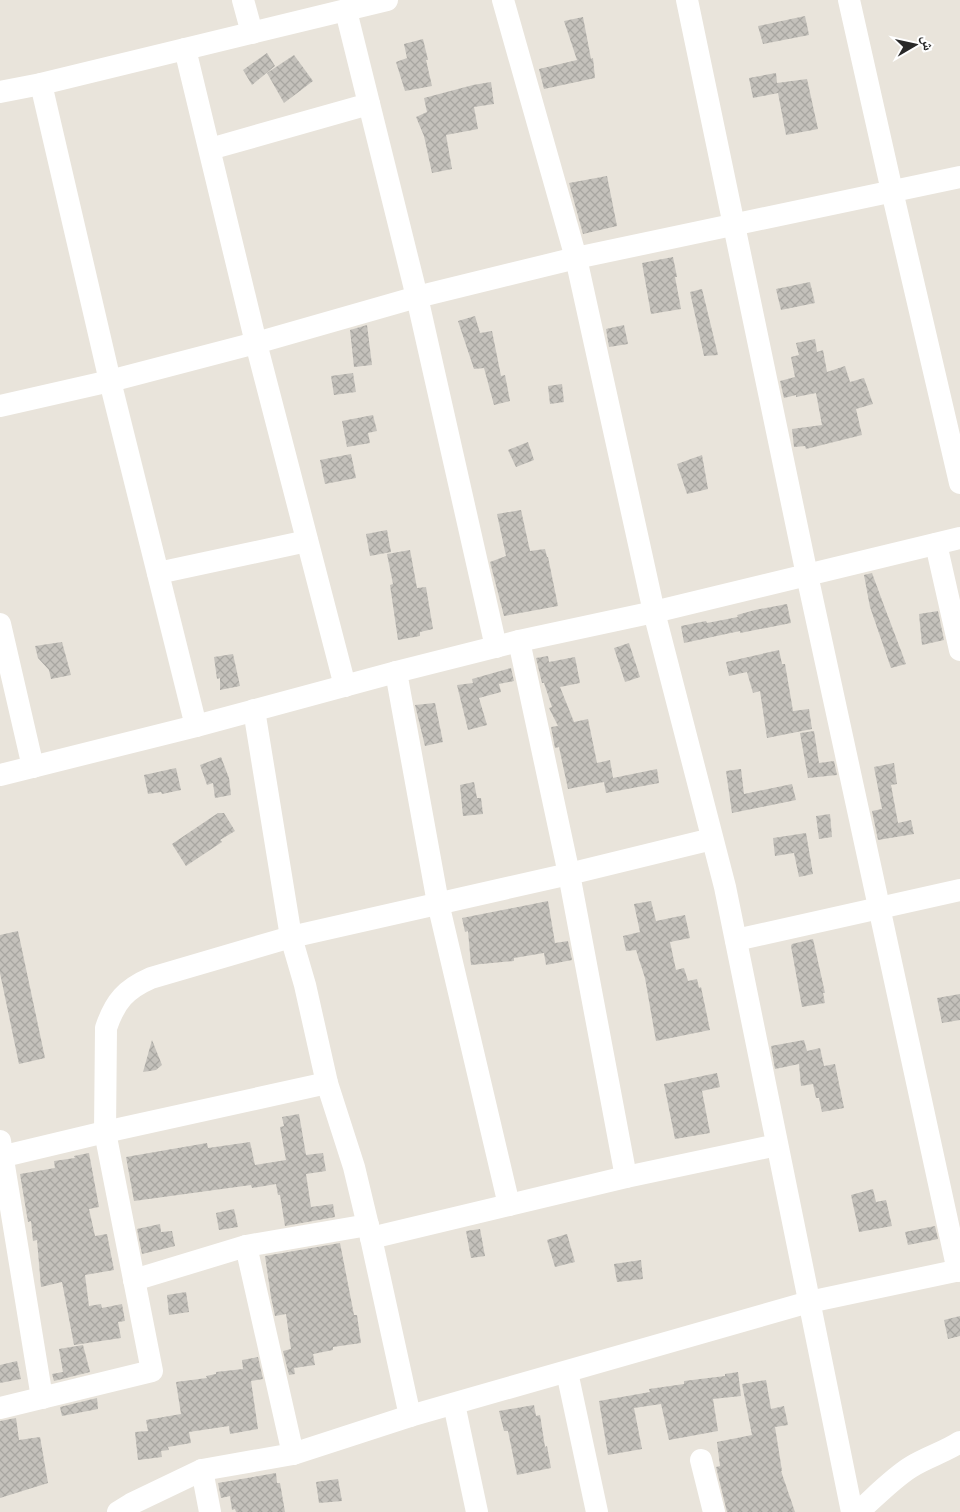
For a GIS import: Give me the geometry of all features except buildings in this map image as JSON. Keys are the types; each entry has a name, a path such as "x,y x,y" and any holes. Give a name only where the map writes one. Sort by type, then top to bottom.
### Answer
{"street":[{"path":"243,0 252,33"},
{"path":"2,85 41,84 388,0"},
{"path":"503,0 576,258 654,612 725,887 852,1512"},
{"path":"118,1512 202,1470 293,1454 410,1416 809,1302 959,1270 808,575 687,0"},
{"path":"849,0 960,483"},
{"path":"346,11 417,297 496,647"},
{"path":"185,49 256,343 345,686"},
{"path":"41,84 110,381 196,726"},
{"path":"210,149 369,104"},
{"path":"0,406 110,381 256,343 417,297 576,258 960,177"},
{"path":"0,775 196,726 519,641 654,612 960,538"},
{"path":"158,573 307,541"},
{"path":"936,544 960,650"},
{"path":"0,624 33,768"},
{"path":"519,641 568,874 626,1177"},
{"path":"396,672 438,903 509,1205"},
{"path":"254,710 291,937 305,984 326,1083 354,1167 410,1416"},
{"path":"0,1408 152,1371 105,1132 106,1028 111,1012 124,994 135,985 151,978 291,937 712,839"},
{"path":"736,940 960,890"},
{"path":"42,1398 1,1152 105,1132 326,1083"},
{"path":"134,1280 246,1246 369,1231 509,1205 626,1177 777,1145"},
{"path":"246,1246 293,1454"},
{"path":"567,1372 597,1512"},
{"path":"454,1404 477,1512"},
{"path":"858,1512 909,1468 960,1442"},
{"path":"702,1460 714,1512"},
{"path":"202,1470 210,1512"}]}
